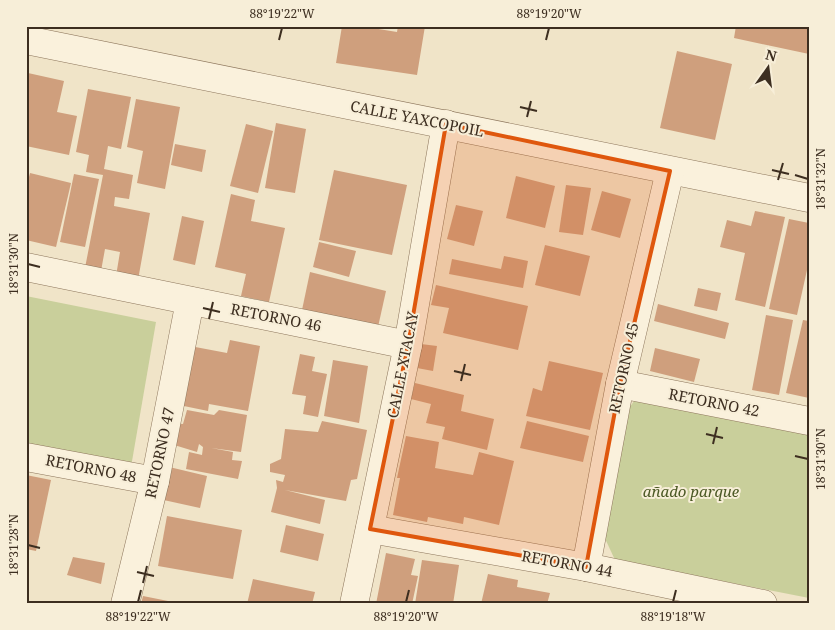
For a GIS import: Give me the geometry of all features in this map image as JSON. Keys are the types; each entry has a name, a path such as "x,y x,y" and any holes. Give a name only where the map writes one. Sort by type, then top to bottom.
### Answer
{"street":[{"name":"CALLE YAXCOPOIL","path":"26,40 809,198"},
{"name":"CALLE XTACAY","path":"354,604 408,345 446,124"},
{"name":"RETORNO 45","path":"586,567 620,384 670,171"},
{"name":"RETORNO 46","path":"26,267 408,345"},
{"name":"RETORNO 47","path":"125,604 155,482 190,301"},
{"name":"RETORNO 42","path":"620,384 809,421"},
{"name":"RETORNO 48","path":"26,457 155,482"},
{"name":"RETORNO 44","path":"370,530 586,567 763,604"}],"highlighted area":[{"path":"446,124 670,171 620,384 586,567 370,529 408,345"}],"green space":[{"path":"26,296 156,322 131,467 26,446"},
{"name":"añado parque","path":"637,397 809,433 809,598 615,560 602,532 618,423"}],"building":[{"path":"342,26 360,26 397,32 398,26 425,26 417,75 336,63"},
{"path":"736,26 809,26 809,54 734,38"},
{"path":"677,51 732,64 715,140 660,128"},
{"path":"28,73 64,81 57,112 77,116 69,155 26,146 26,81"},
{"path":"88,89 131,97 121,149 108,146 104,169 133,175 129,199 115,197 114,206 150,213 138,280 116,276 120,252 105,249 101,271 85,268 103,175 86,172 89,155 76,152"},
{"path":"136,99 180,107 165,189 137,183 143,151 127,147"},
{"path":"276,123 306,129 295,193 265,188"},
{"path":"246,124 273,131 258,193 230,186"},
{"path":"175,144 206,150 202,172 171,165"},
{"path":"334,170 407,185 392,255 319,240"},
{"path":"30,173 71,183 56,247 26,240 26,189"},
{"path":"74,174 99,179 85,247 60,242"},
{"path":"516,176 555,186 545,228 506,218"},
{"path":"566,185 591,188 583,235 559,232"},
{"path":"602,191 631,199 620,238 591,230"},
{"path":"231,194 255,200 251,221 285,228 269,302 241,296 246,274 215,267"},
{"path":"456,205 483,211 474,246 447,239"},
{"path":"755,211 785,217 765,307 735,300 745,253 720,247 727,220 751,226"},
{"path":"182,216 204,221 195,265 173,260"},
{"path":"789,219 809,223 809,261 797,315 769,309"},
{"path":"319,242 356,251 349,277 313,267"},
{"path":"545,245 590,256 580,296 535,285"},
{"path":"504,256 528,261 523,288 449,274 452,259 501,269"},
{"path":"310,272 386,291 378,327 302,310"},
{"path":"436,285 528,306 518,350 443,333 449,308 431,305"},
{"path":"698,288 721,293 717,311 694,306"},
{"path":"658,304 729,323 725,339 654,321"},
{"path":"766,315 793,320 779,395 752,390"},
{"path":"803,320 809,321 809,398 786,393"},
{"path":"230,340 260,346 248,411 209,404 208,411 179,405 190,346 227,353"},
{"path":"421,344 437,346 433,371 417,368"},
{"path":"655,348 700,359 694,382 650,371"},
{"path":"300,354 315,357 312,371 327,374 318,417 303,414 306,396 292,394"},
{"path":"333,360 368,366 359,423 324,416"},
{"path":"549,361 603,373 590,430 526,416 533,388 542,391"},
{"path":"415,383 464,395 461,411 494,419 487,450 442,439 445,427 426,423 431,404 411,399"},
{"path":"187,410 214,415 219,410 247,415 241,452 211,448 233,452 232,460 242,461 238,479 186,469 189,452 202,455 203,447 199,444 197,452 171,444 175,423 183,424"},
{"path":"322,421 367,430 357,479 351,480 346,501 285,490 325,500 320,524 271,512 277,488 276,480 283,482 285,475 270,472 270,464 281,459 285,429 318,432"},
{"path":"527,421 589,436 583,462 520,448"},
{"path":"406,436 439,442 435,468 473,475 479,452 514,461 499,525 464,517 463,524 428,517 427,522 393,515 400,478 397,478"},
{"path":"165,466 207,476 200,508 159,499"},
{"path":"26,475 51,480 36,551 26,549"},
{"path":"167,516 242,530 233,579 158,566"},
{"path":"286,525 324,534 318,561 280,552"},
{"path":"386,553 415,559 411,575 418,576 412,604 376,604"},
{"path":"73,557 105,563 101,584 67,575"},
{"path":"422,560 459,565 453,604 415,604"},
{"path":"488,574 518,580 517,587 550,593 547,604 481,604"},
{"path":"253,579 315,592 312,604 247,604"},
{"path":"143,596 178,603 178,604 141,604"}]}
